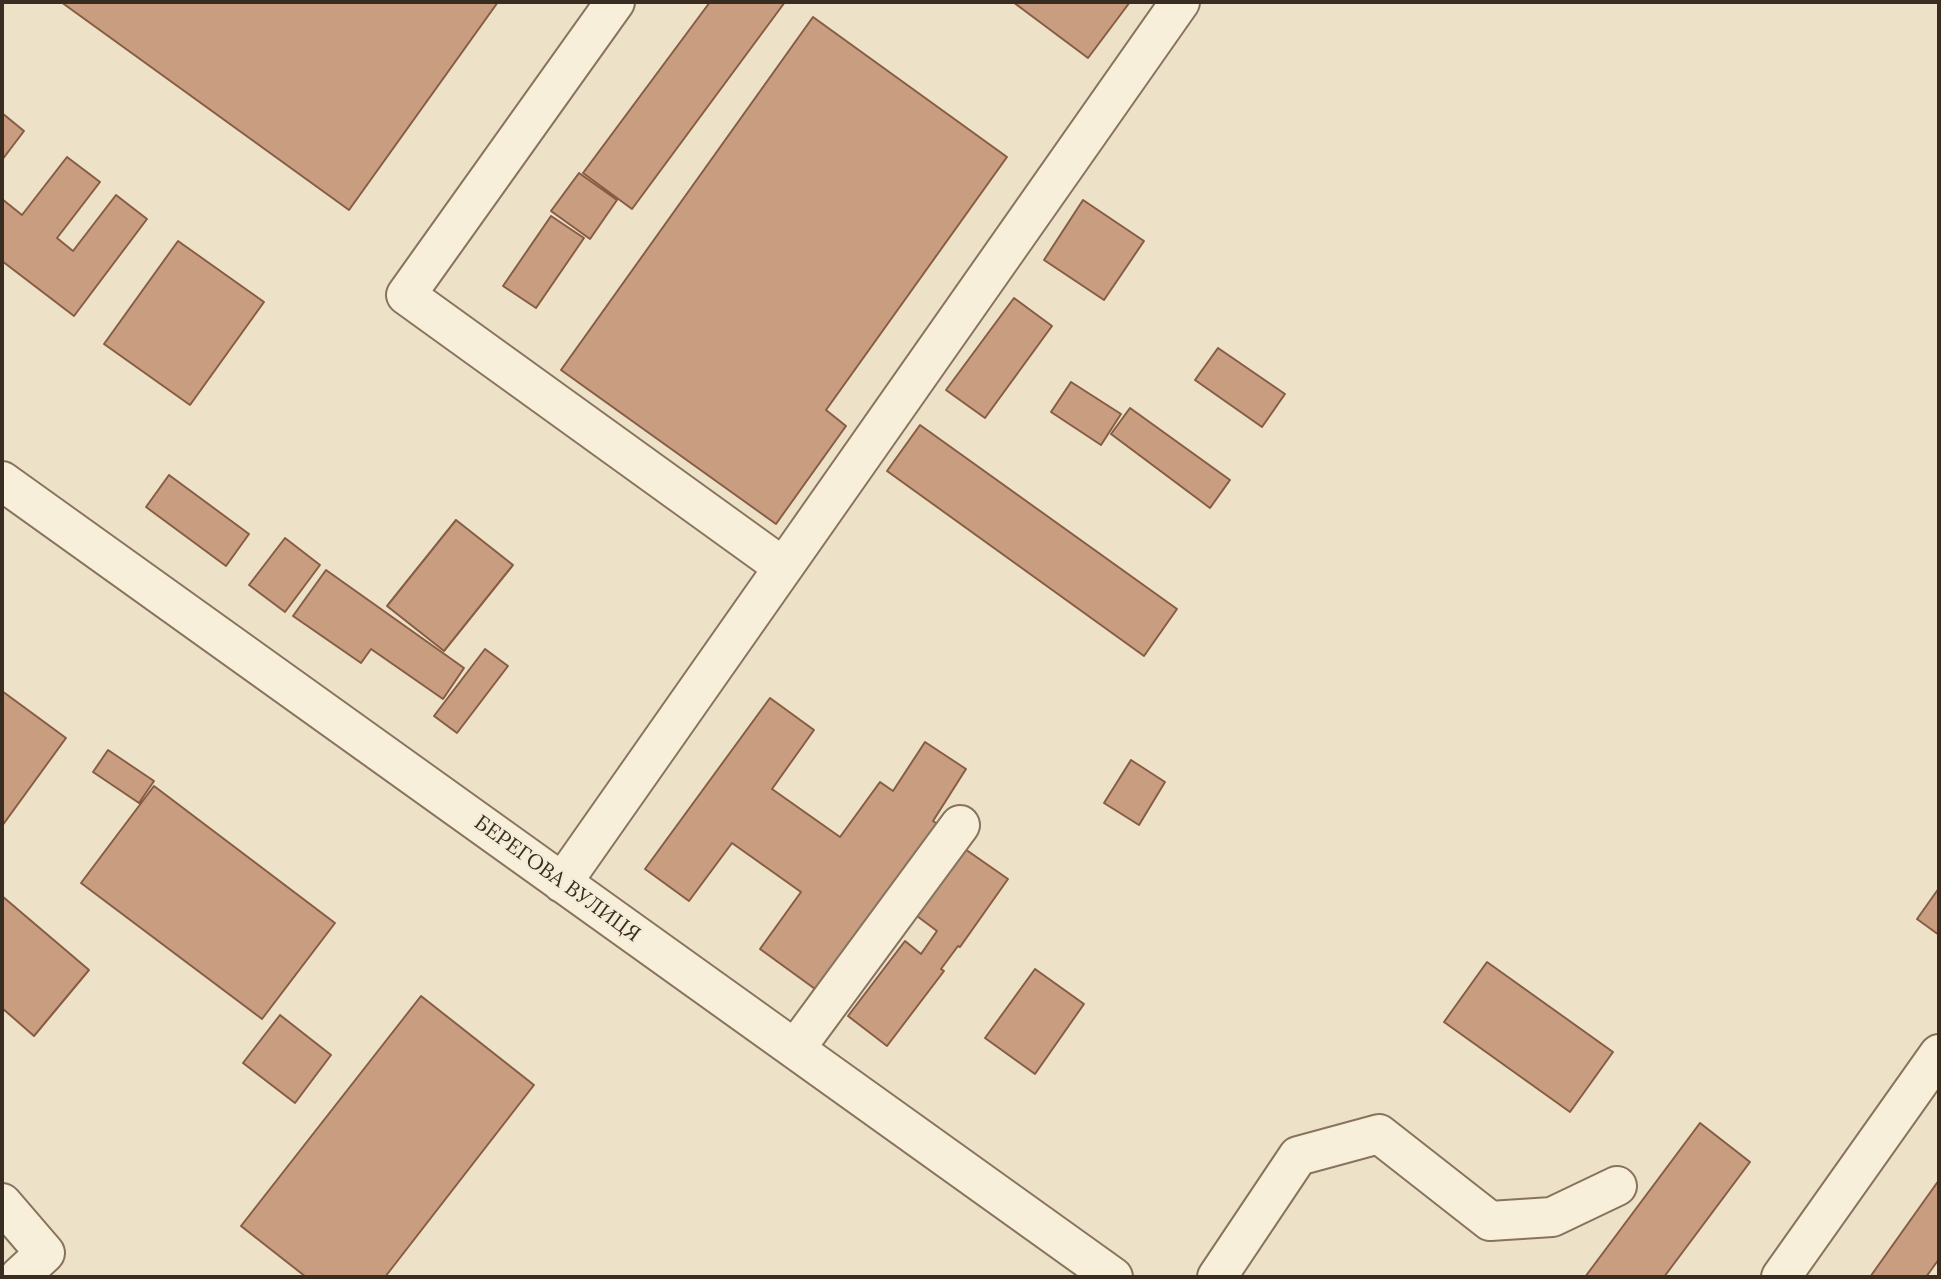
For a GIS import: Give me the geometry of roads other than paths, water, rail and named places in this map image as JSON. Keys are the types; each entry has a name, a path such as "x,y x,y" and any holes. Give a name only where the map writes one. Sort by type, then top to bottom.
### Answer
{"street":[{"path":"615,2 406,295 783,567"},
{"path":"562,883 1180,2"},
{"name":"БЕРЕГОВА ВУЛИЦЯ","path":"2,481 1113,1277"},
{"path":"795,1049 960,825"},
{"path":"1781,1277 1939,1054"},
{"path":"1217,1277 1298,1156 1379,1135 1490,1221 1552,1217 1617,1186"},
{"path":"2,1203 45,1253 19,1277"}]}
